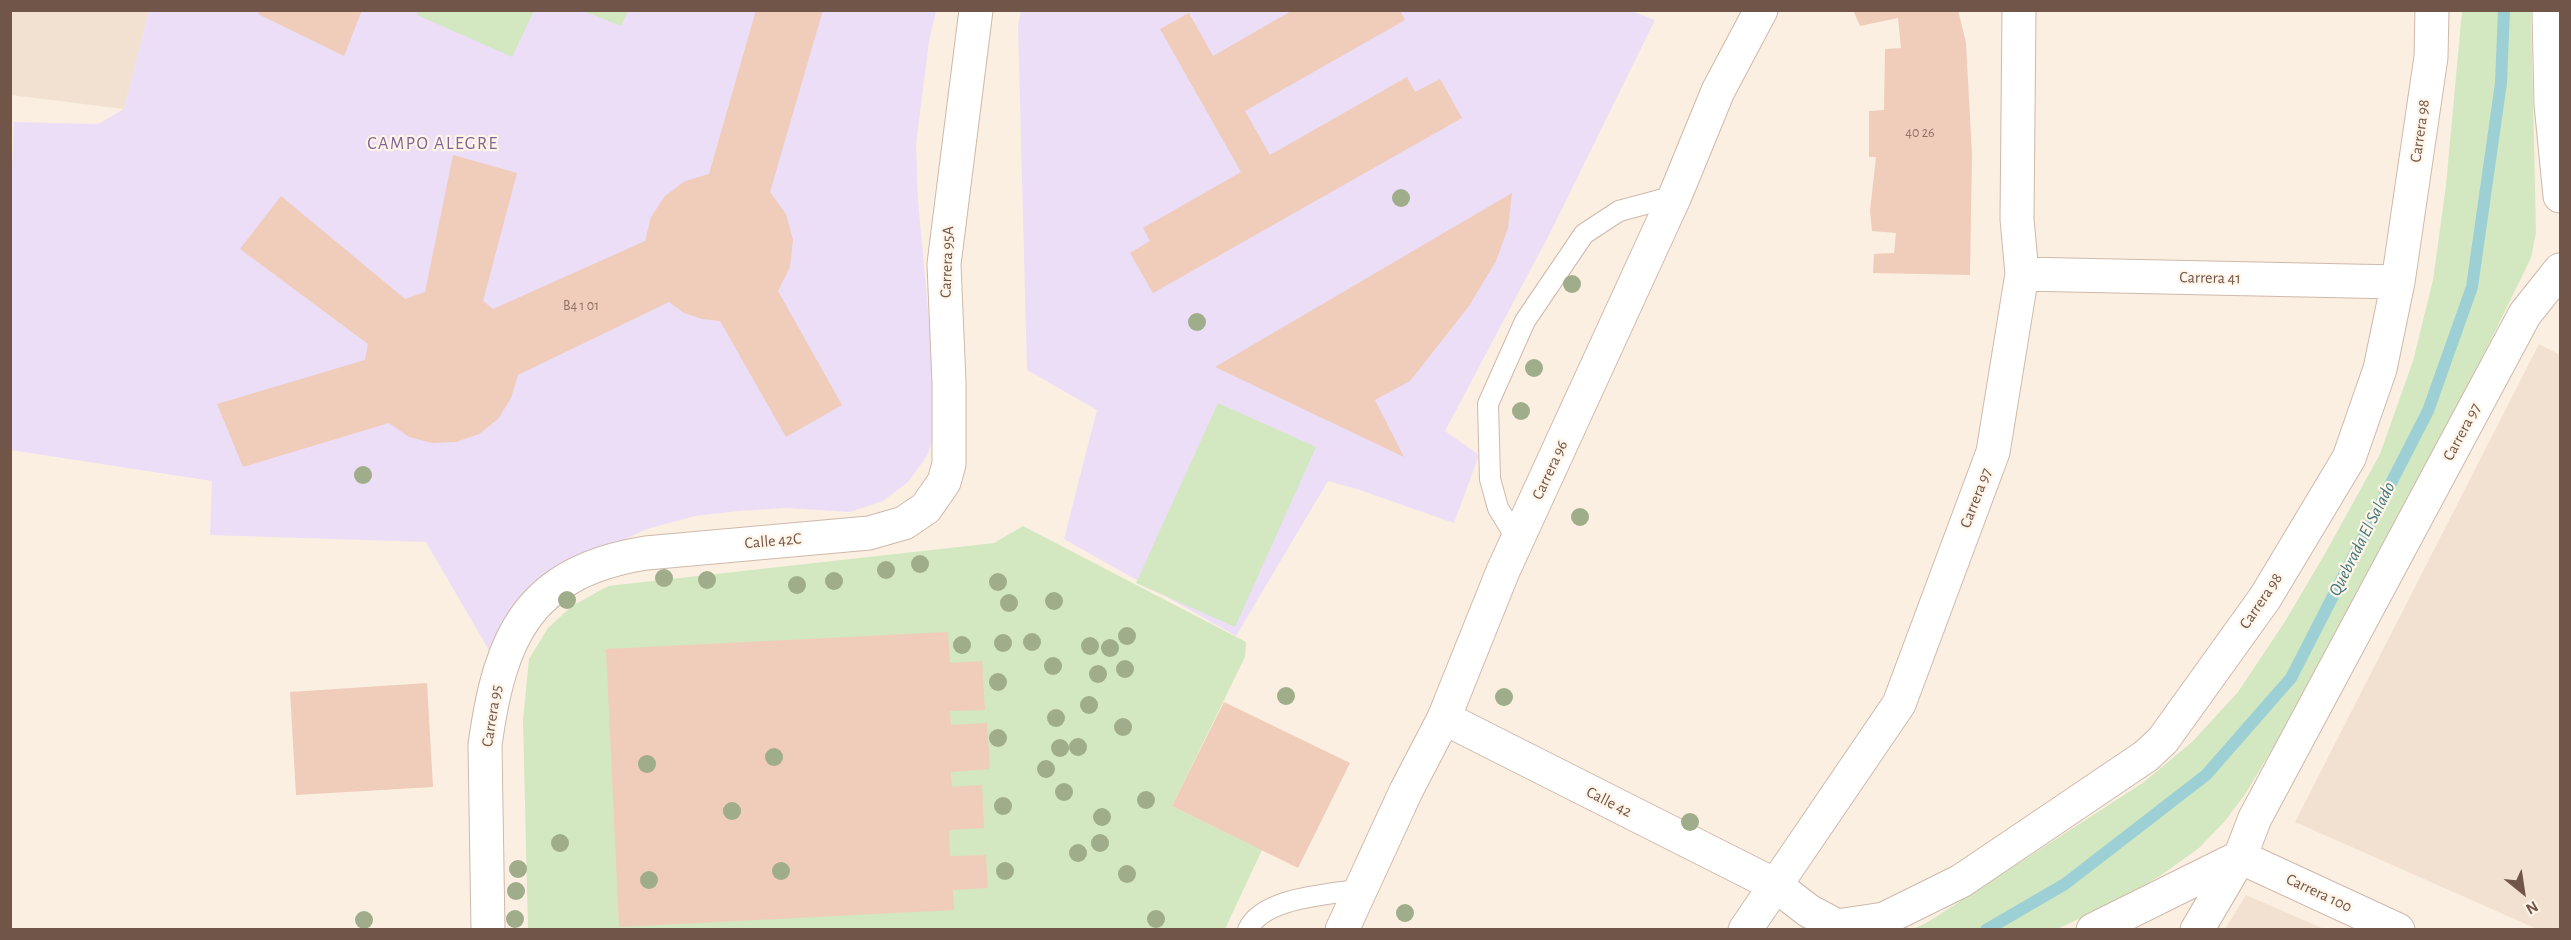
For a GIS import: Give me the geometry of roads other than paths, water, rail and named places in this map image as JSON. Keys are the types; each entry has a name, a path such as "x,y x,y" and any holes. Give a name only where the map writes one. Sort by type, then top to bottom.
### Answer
{"street":[{"name":"Carrera 95A","path":"926,508 944,482 949,464 949,383 944,264 976,10"},
{"name":"Carrera 96","path":"1342,930 1406,791 1444,718 1503,571 1675,196 1718,92 1761,10"},
{"name":"Carrera 97","path":"1745,930 1899,704 1993,452 2022,274 2017,219 2019,10"},
{"name":"Carrera 98","path":"1775,885 1809,911 1837,926 1884,919 1961,881 2127,769 2163,740 2265,598 2349,458 2380,369 2398,282 2431,57 2432,10"},
{"path":"2549,10 2551,104 2560,196"},
{"name":"Carrera 97","path":"2197,930 2240,857 2255,818 2525,314 2560,270"},
{"name":"Carrera 41","path":"2022,274 2398,282"},
{"name":"Calle 42C","path":"614,559 657,552 868,533 904,523 926,508"},
{"name":"Carrera 95","path":"488,930 485,745 497,679 505,654 514,633 525,617 547,594 570,577 614,559"},
{"name":"Calle 42","path":"1444,718 1775,885"},
{"path":"2093,930 2240,857"},
{"name":"Carrera 100","path":"2240,857 2397,930"}],"lane":[{"path":"1518,541 1498,508 1490,479 1488,405 1525,321 1584,234 1619,211 1675,196"},
{"path":"1248,930 1252,920 1284,903 1361,889"}],"waterway":[{"name":"Quebrada El Salado","path":"1986,930 2065,884 2206,775 2291,678 2428,411 2472,287 2501,83 2504,10"}],"district":[{"name":"CAMPO ALEGRE","path":"433,144"}]}
